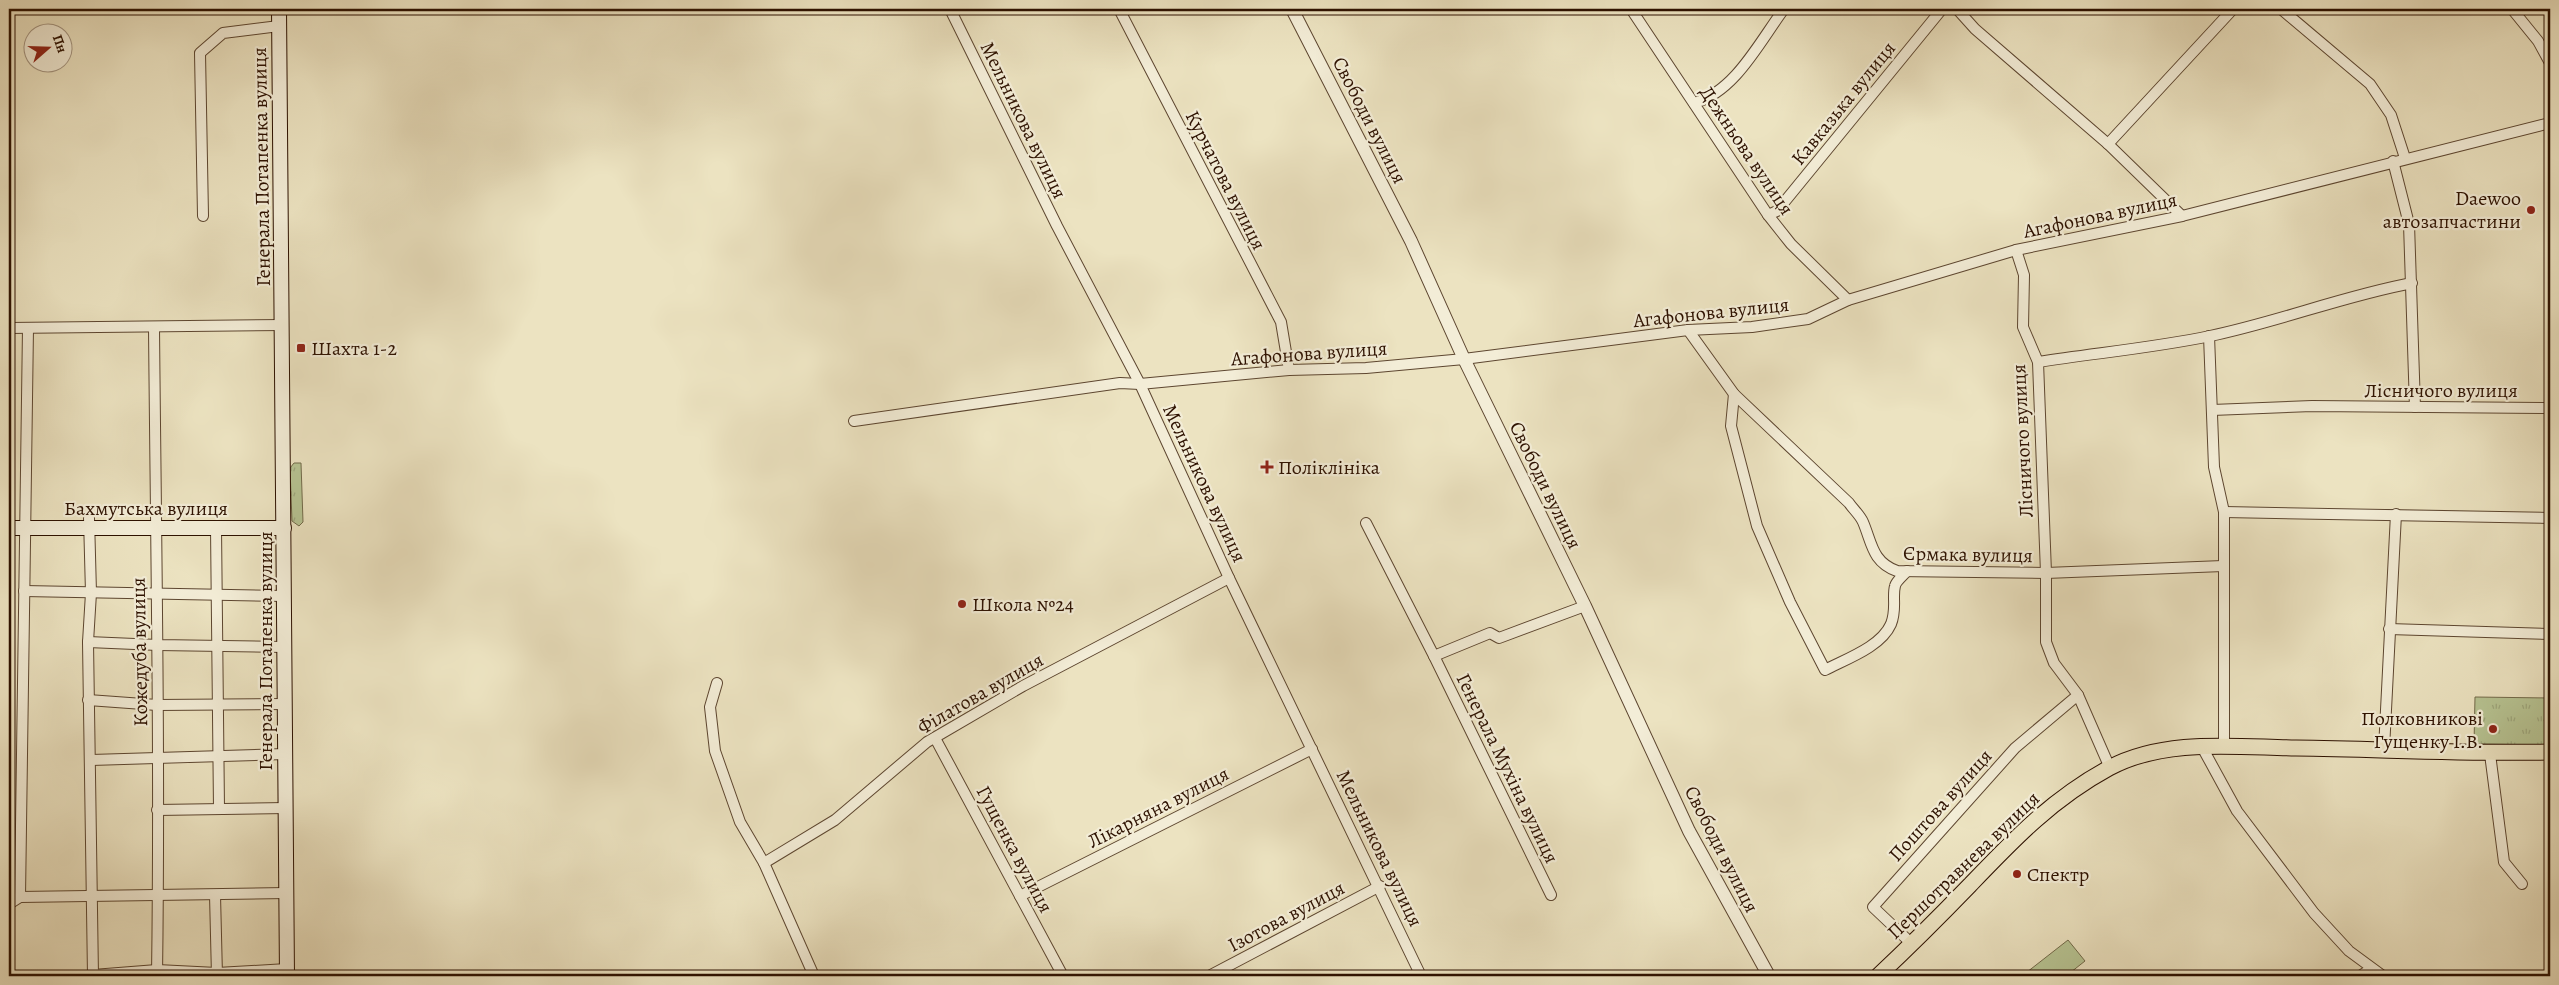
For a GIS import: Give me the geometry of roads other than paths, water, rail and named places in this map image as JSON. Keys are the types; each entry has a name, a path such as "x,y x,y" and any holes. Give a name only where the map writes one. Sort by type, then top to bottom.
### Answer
{"main road":[{"name":"Генерала Потапенка вулиця","path":"279,9 283,325 286,973"},
{"name":"Бахмутська вулиця","path":"9,528 89,523 156,529 284,528"},
{"name":"Першотравнева вулиця","path":"1878,976 2038,816 2074,789 2110,768 2138,756 2174,748 2202,747 2384,749 2490,754 2550,752"}],"street":[{"name":"Мельникова вулиця","path":"950,9 1057,226 1140,384 1229,578 1380,886 1421,976"},
{"name":"Курчатова вулиця","path":"1119,9 1281,322 1289,370"},
{"name":"Свободи вулиця","path":"1292,9 1411,240 1464,359 1585,606 1689,831 1768,976"},
{"name":"Дежньова вулиця","path":"1631,9 1768,215 1791,244 1848,300"},
{"path":"1694,103 1707,99 1735,76 1784,9"},
{"name":"Кавказька вулиця","path":"1768,215 1776,211 1942,9"},
{"path":"1957,9 1975,29 2108,144 2182,216"},
{"path":"2108,144 2233,9"},
{"path":"2281,9 2370,84 2392,116 2405,158"},
{"path":"2512,9 2538,41 2550,63"},
{"path":"202,216 200,53 223,33 279,26"},
{"name":"Агафонова вулиця","path":"854,421 1120,382 1140,384 1289,370 1366,368 1464,359 1688,330 1752,327 1808,319 1848,300 2016,250 2182,216 2405,158 2550,123"},
{"path":"2394,161 2409,224 2415,407"},
{"name":"Лісничого вулиця","path":"2016,250 2024,276 2023,327 2038,362 2046,573 2046,642 2054,663 2078,695 2110,768"},
{"path":"2038,362 2209,336 2264,323 2321,304 2412,283"},
{"path":"9,328 283,325"},
{"name":"Кожедуба вулиця","path":"154,327 155,593 158,645 157,705 159,758 157,810 157,973"},
{"path":"20,897 28,328"},
{"name":"Єрмака вулиця","path":"1688,330 1734,394 1848,503 1862,520 1878,560 1887,567 1907,571 2046,573 2223,566"},
{"path":"2209,336 2214,467 2224,512 2224,747"},
{"path":"1734,394 1731,426 1757,526 1790,602 1825,670 1875,642 1884,634 1891,625 1894,612 1895,585 1907,571"},
{"name":"Лісничого вулиця","path":"2212,410 2312,406 2550,408"},
{"path":"2224,512 2550,518"},
{"path":"2384,749 2396,514"},
{"path":"89,523 91,593 88,642 88,700 93,976 157,973 217,975 286,973"},
{"name":"Генерала Мухіна вулиця","path":"1366,523 1434,656 1551,895"},
{"path":"216,528 219,706 216,757 218,809"},
{"name":"Філатова вулиця","path":"764,863 835,820 927,742 1023,686 1229,578"},
{"path":"24,591 284,596"},
{"name":"Генерала Мухіна вулиця","path":"1434,656 1490,633 1499,638 1585,606"},
{"path":"2390,628 2550,634"},
{"path":"88,642 284,647"},
{"path":"717,683 710,707 715,751 740,822 764,863 814,976"},
{"name":"Поштова вулиця","path":"1912,944 1873,907 2015,748 2078,695"},
{"path":"88,700 157,705 285,704"},
{"name":"Гущенка вулиця","path":"935,738 1063,976"},
{"path":"2202,747 2237,811 2314,913 2349,951 2383,976"},
{"name":"Лікарняна вулиця","path":"1020,896 1312,749"},
{"path":"90,760 285,754"},
{"path":"2490,754 2504,862 2522,884"},
{"path":"157,810 286,808"},
{"name":"Ізотова вулиця","path":"1209,976 1380,886"},
{"path":"9,948 9,904 20,897 92,897 157,893 215,895 286,893"},
{"path":"215,895 217,975"},
{"path":"2360,976 2371,969"}],"place":[{"name":"Daewoo автозапчастини","path":"2531,210"},
{"name":"Шахта 1-2","path":"301,348"},
{"name":"Поліклініка","path":"1267,467"},
{"name":"Школа №24","path":"962,604"},
{"name":"Полковникові Гущенку І.В.","path":"2493,729"},
{"name":"Спектр","path":"2017,874"}]}
